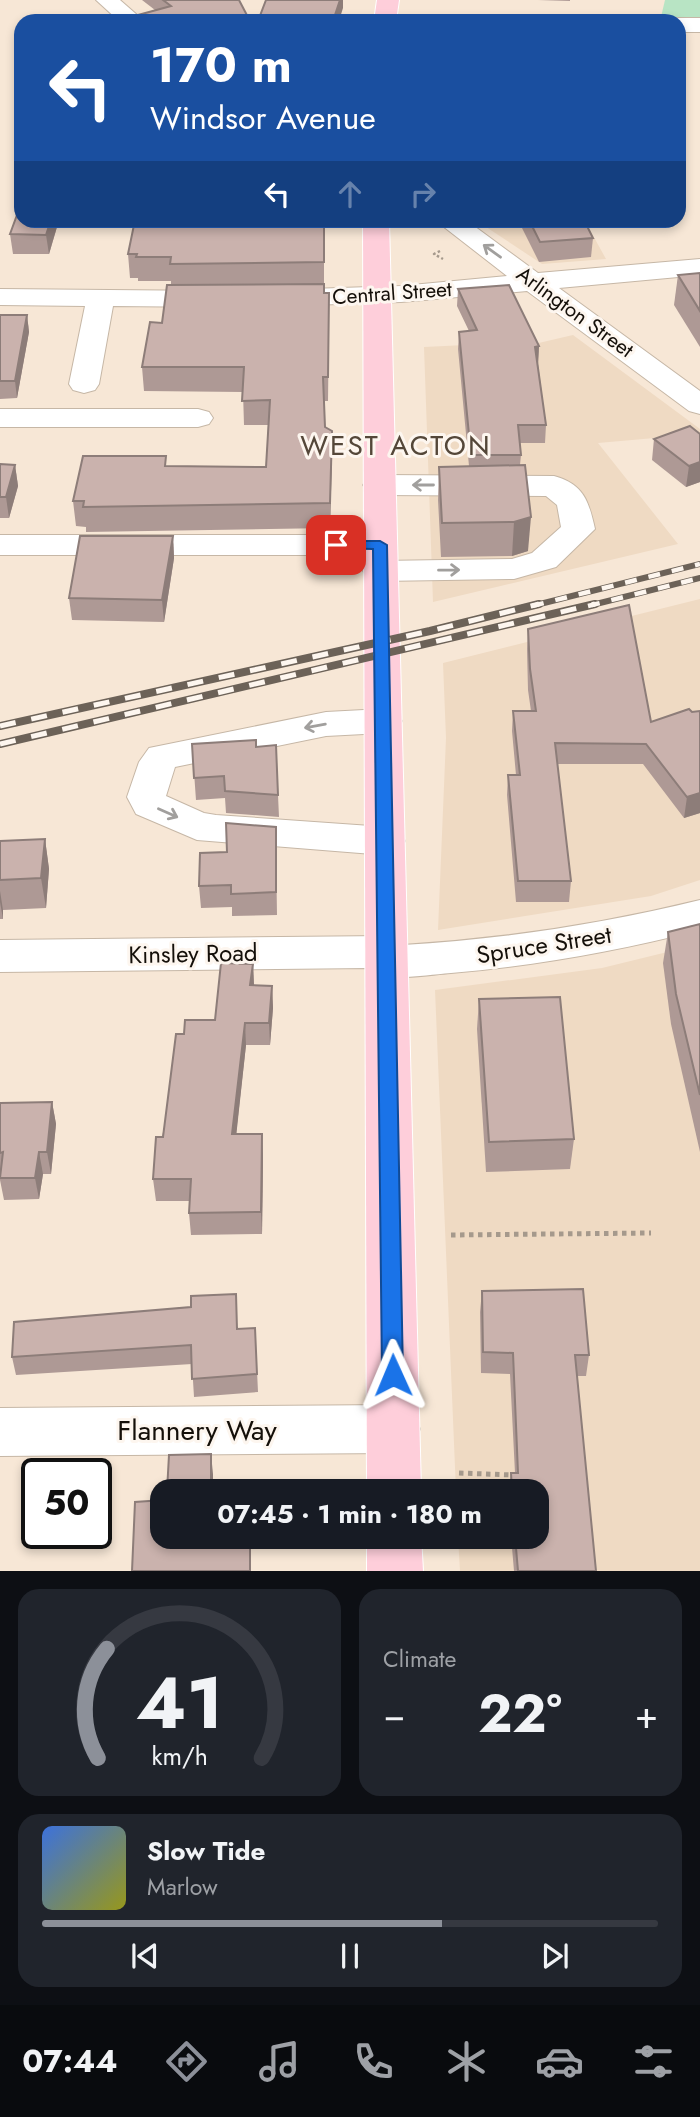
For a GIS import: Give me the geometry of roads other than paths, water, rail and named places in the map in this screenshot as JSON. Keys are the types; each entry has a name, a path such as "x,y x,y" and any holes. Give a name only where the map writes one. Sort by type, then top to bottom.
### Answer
{"main road":[{"path":"376,228 394,1479"},
{"path":"394,1549 395,1571"}],"street":[{"path":"107,0 124,14"},
{"name":"Arlington Street","path":"460,228 697,399"},
{"name":"Central Street","path":"0,298 247,299 377,295 700,267"},
{"path":"83,384 100,299"},
{"path":"0,418 198,418"},
{"path":"0,545 380,558 514,569 544,560 578,529 573,502 554,486 379,485"},
{"path":"383,721 326,724 162,758 158,762 146,797 150,805 197,826 216,830 385,841"},
{"name":"Spruce Street","path":"386,957 456,958 566,944 700,915"},
{"name":"Kinsley Road","path":"0,956 386,957"},
{"name":"Flannery Way","path":"0,1432 394,1429"}],"railway":[{"path":"532,606 700,564"},
{"path":"588,606 700,578"},
{"path":"0,726 430,631 539,604"},
{"path":"0,744 595,604"}],"district":[{"name":"WEST ACTON","path":"396,445"}]}
